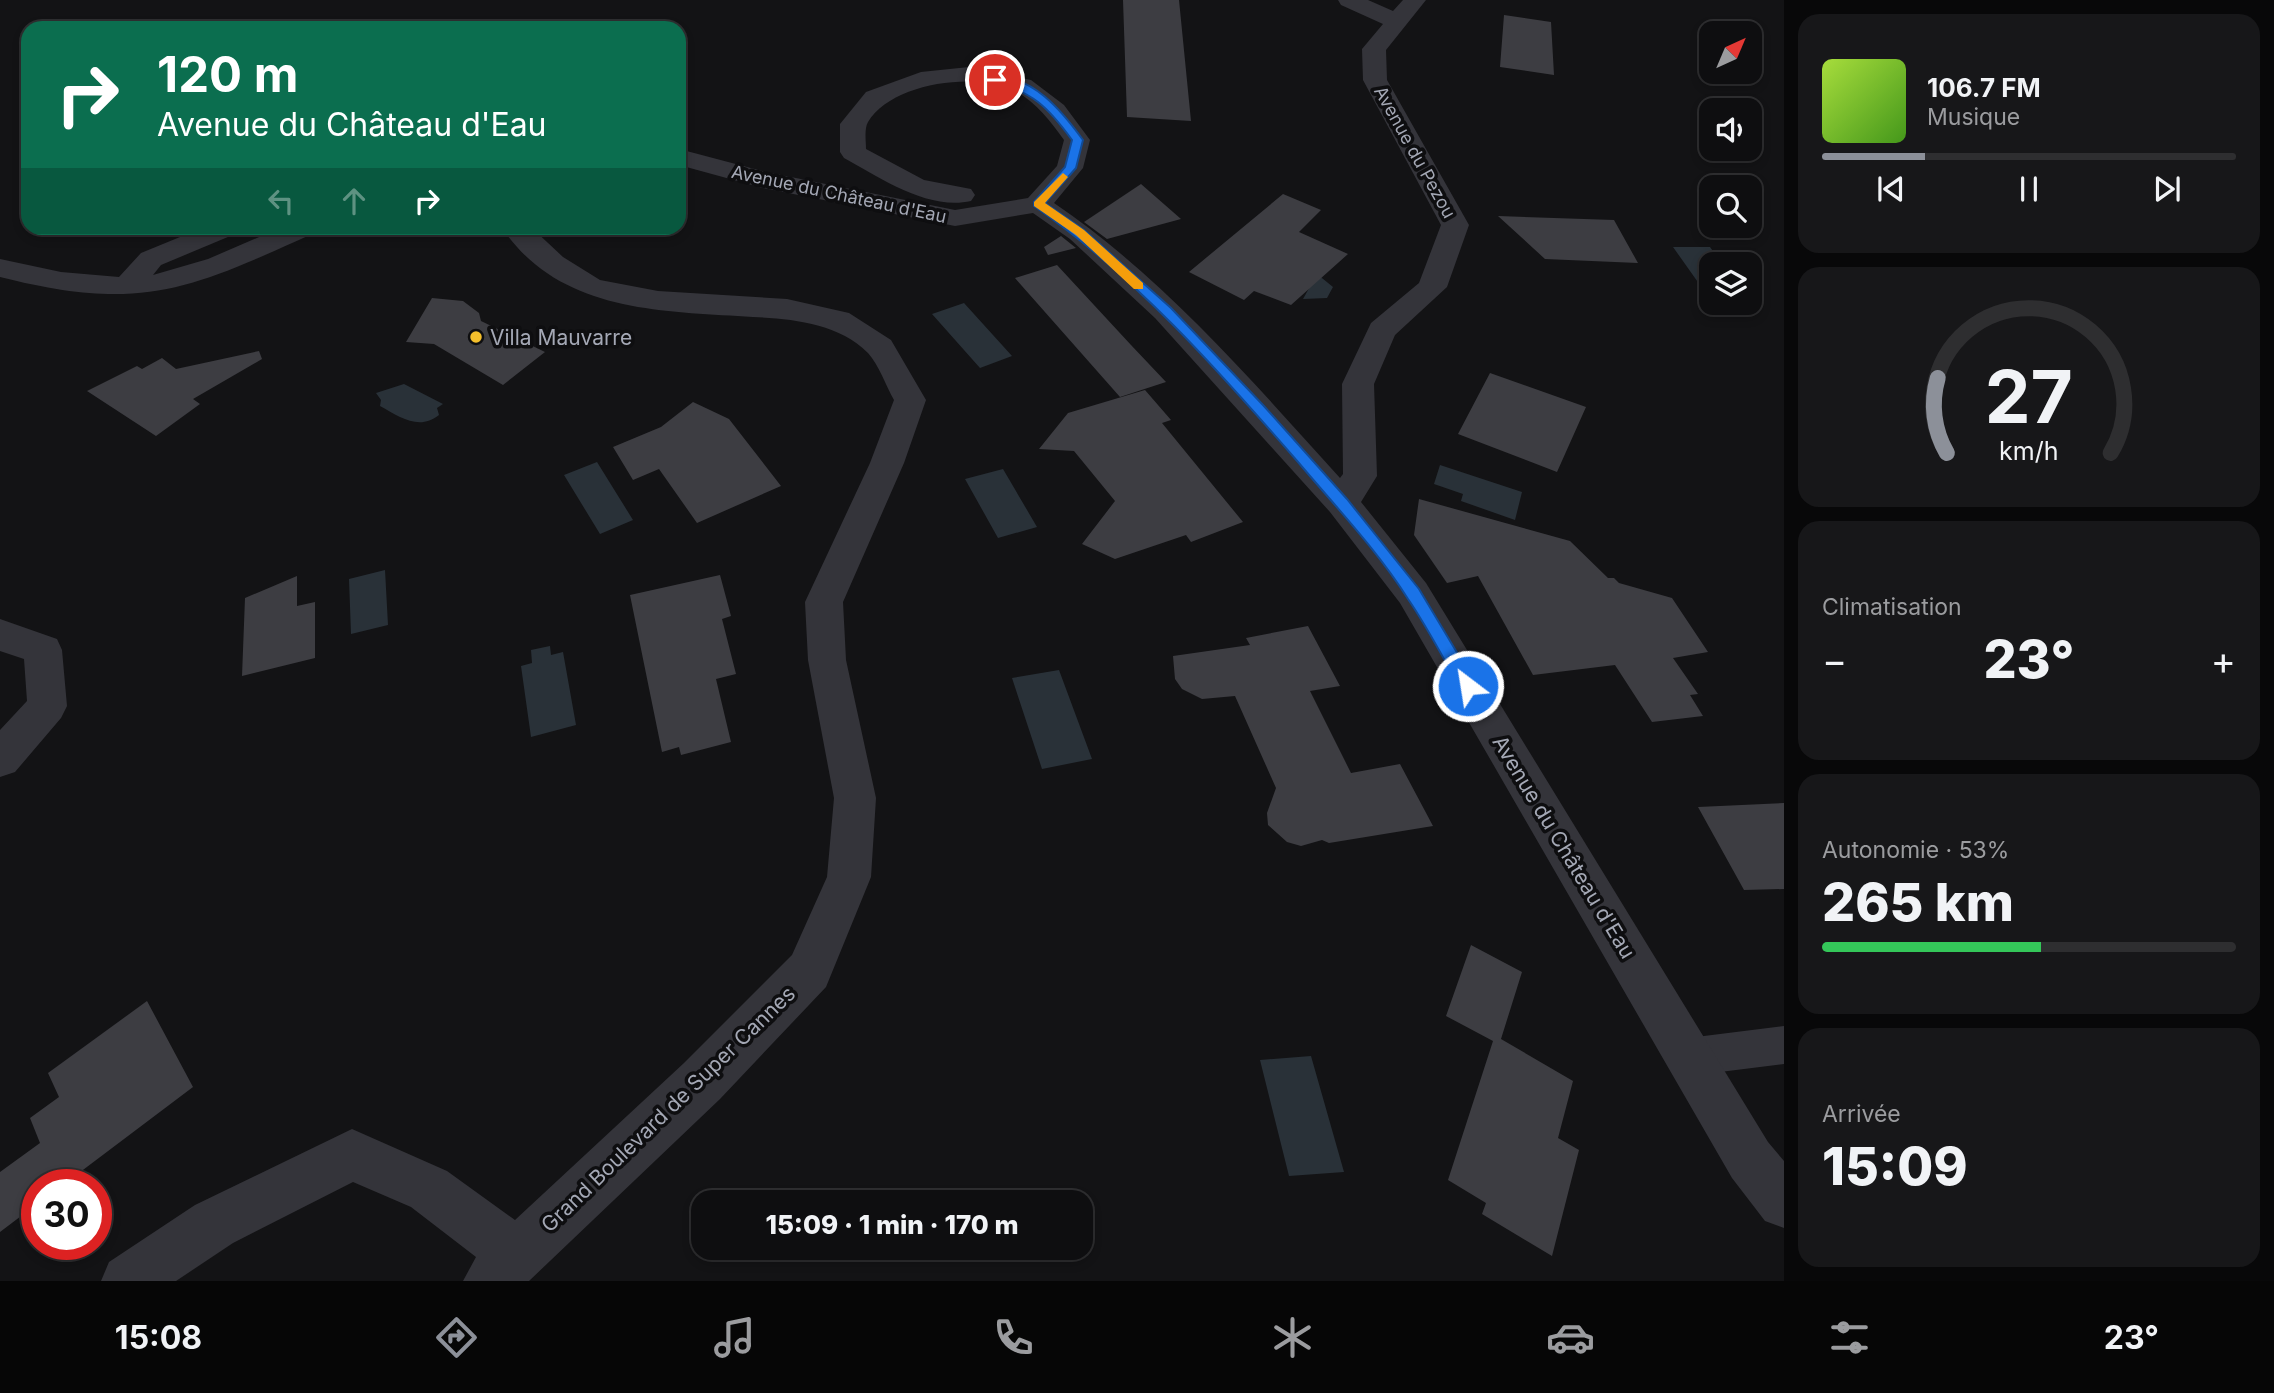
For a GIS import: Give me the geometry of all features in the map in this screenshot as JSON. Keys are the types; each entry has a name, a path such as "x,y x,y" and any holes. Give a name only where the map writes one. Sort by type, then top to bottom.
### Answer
{"street":[{"path":"1349,0 1396,21"},
{"name":"Avenue du Pezou","path":"1342,503 1360,476 1358,384 1382,330 1432,287 1455,225 1375,80 1374,49 1415,0"},
{"name":"Avenue du Château d'Eau","path":"686,159 898,209 954,218 1000,213 1038,204 1070,168 1077,140 1055,110 1022,86 968,74 921,79 875,97 853,124 853,152 916,187 973,198 1000,213"},
{"name":"Avenue du Château d'Eau","path":"1038,204 1080,233 1166,311 1258,408 1342,503 1413,593 1750,1160 1784,1202"},
{"path":"126,287 151,259 208,235"},
{"path":"0,268 59,283 126,287 167,282 234,258 286,235"},
{"name":"Grand Boulevard de Super Cannes","path":"503,1268 702,1081 810,971 849,877 855,798 827,660 824,602 887,463 910,400 880,348 838,320 787,309 658,301 591,287 553,263 523,235"},
{"path":"0,635 43,650 47,706 0,759"},
{"path":"128,1281 214,1224 352,1155 429,1189 503,1268"}],"lane":[{"path":"1688,1057 1784,1045"}],"shaded area":[{"path":"1673,247 1710,247 1714,252 1699,252 1699,284"},
{"path":"1317,274 1333,287 1327,298 1303,299"},
{"path":"964,303 1012,356 980,368 932,314"},
{"path":"404,384 443,404 437,408 439,415 424,422 410,421 380,406 381,400 376,393"},
{"path":"597,462 633,520 600,534 564,475"},
{"path":"1440,465 1522,492 1515,520 1461,501 1463,494 1434,484"},
{"path":"1003,469 1037,527 998,538 965,479"},
{"path":"385,570 388,625 351,634 349,579"},
{"path":"550,646 551,655 563,652 576,725 531,737 521,666 532,663 531,650"},
{"path":"1059,670 1092,759 1042,769 1012,678"},
{"path":"1311,1056 1344,1172 1289,1176 1260,1060"}],"building":[{"path":"1123,0 1179,0 1191,121 1127,117"},
{"path":"1504,15 1551,22 1554,75 1500,67"},
{"path":"1141,184 1181,219 1107,239 1084,222"},
{"path":"1283,194 1321,210 1299,232 1348,254 1291,305 1254,291 1244,300 1189,272"},
{"path":"1498,216 1614,220 1638,263 1545,259"},
{"path":"1061,236 1076,248 1048,255 1044,247"},
{"path":"1057,265 1166,382 1120,397 1015,278"},
{"name":"Villa Mauvarre","path":"432,298 463,301 479,313 481,321 545,352 503,385 434,344 406,342"},
{"path":"259,351 262,359 193,399 200,404 156,436 87,391 137,366 142,369 162,358 176,369"},
{"path":"1490,373 1586,407 1557,472 1458,434"},
{"path":"1145,390 1171,420 1162,423 1243,522 1191,542 1186,535 1115,559 1082,544 1115,501 1074,451 1039,449 1068,413"},
{"path":"693,402 729,419 781,486 697,523 659,469 633,480 613,447 661,427"},
{"path":"1419,499 1570,541 1608,578 1672,598 1708,652 1673,658 1698,694 1690,695 1703,716 1652,722 1615,665 1533,675 1478,576 1447,583 1414,535"},
{"path":"720,575 731,616 722,619 736,674 716,679 731,742 681,755 679,747 662,752 630,595"},
{"path":"297,576 297,606 315,602 315,658 242,676 245,598"},
{"path":"1308,626 1340,686 1310,691 1351,773 1400,764 1433,826 1329,843 1322,840 1301,846 1287,842 1268,825 1267,813 1276,788 1235,696 1202,699 1182,689 1175,679 1173,656 1250,645 1246,638"},
{"path":"1784,803 1784,889 1744,890 1698,807"},
{"path":"1471,945 1522,972 1501,1039 1573,1081 1558,1138 1579,1150 1552,1256 1482,1214 1486,1203 1448,1180 1493,1041 1446,1016"},
{"path":"147,1001 193,1087 84,1169 21,1169 21,1216 0,1232 0,1172 40,1143 30,1118 59,1097 48,1073"}],"slow traffic":[{"path":"1063,177 1038,204 1080,233 1139,286"}],"place":[{"name":"Villa Mauvarre","path":"476,337"}],"route":[{"path":"995,80 1022,86 1055,110 1077,140 1070,168 1038,204 1080,233 1166,311 1258,408 1342,503 1413,593 1468,686"}]}
